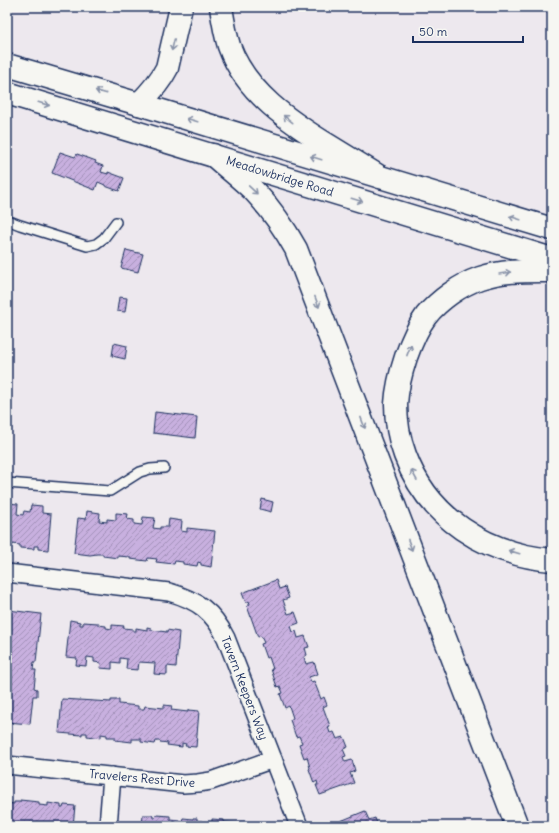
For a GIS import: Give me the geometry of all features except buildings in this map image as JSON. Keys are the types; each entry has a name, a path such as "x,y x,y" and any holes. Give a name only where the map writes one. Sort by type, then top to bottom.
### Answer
{"main road":[{"path":"139,104 158,83 167,68 182,7"},
{"path":"221,7 224,26 237,62 260,94 292,122 380,177"},
{"path":"7,65 552,229"},
{"name":"Meadowbridge Road","path":"7,93 552,259"},
{"path":"213,156 266,204 281,224 296,249 517,826"},
{"path":"552,271 519,270 492,275 465,285 450,294 426,316 417,331 403,366 396,406 401,445 410,467 421,488 449,519 470,534 489,544 513,553 552,560"}],"street":[{"name":"Tavern Keepers Way","path":"7,573 169,592 183,596 206,610 215,619 226,638 299,826"},
{"name":"Travelers Rest Drive","path":"7,765 183,784 211,781 273,759"},
{"path":"108,826 112,776"}],"lane":[{"path":"7,220 87,246 96,244 104,238 116,222"},
{"path":"7,483 110,491 140,472 150,469 164,468"}]}
